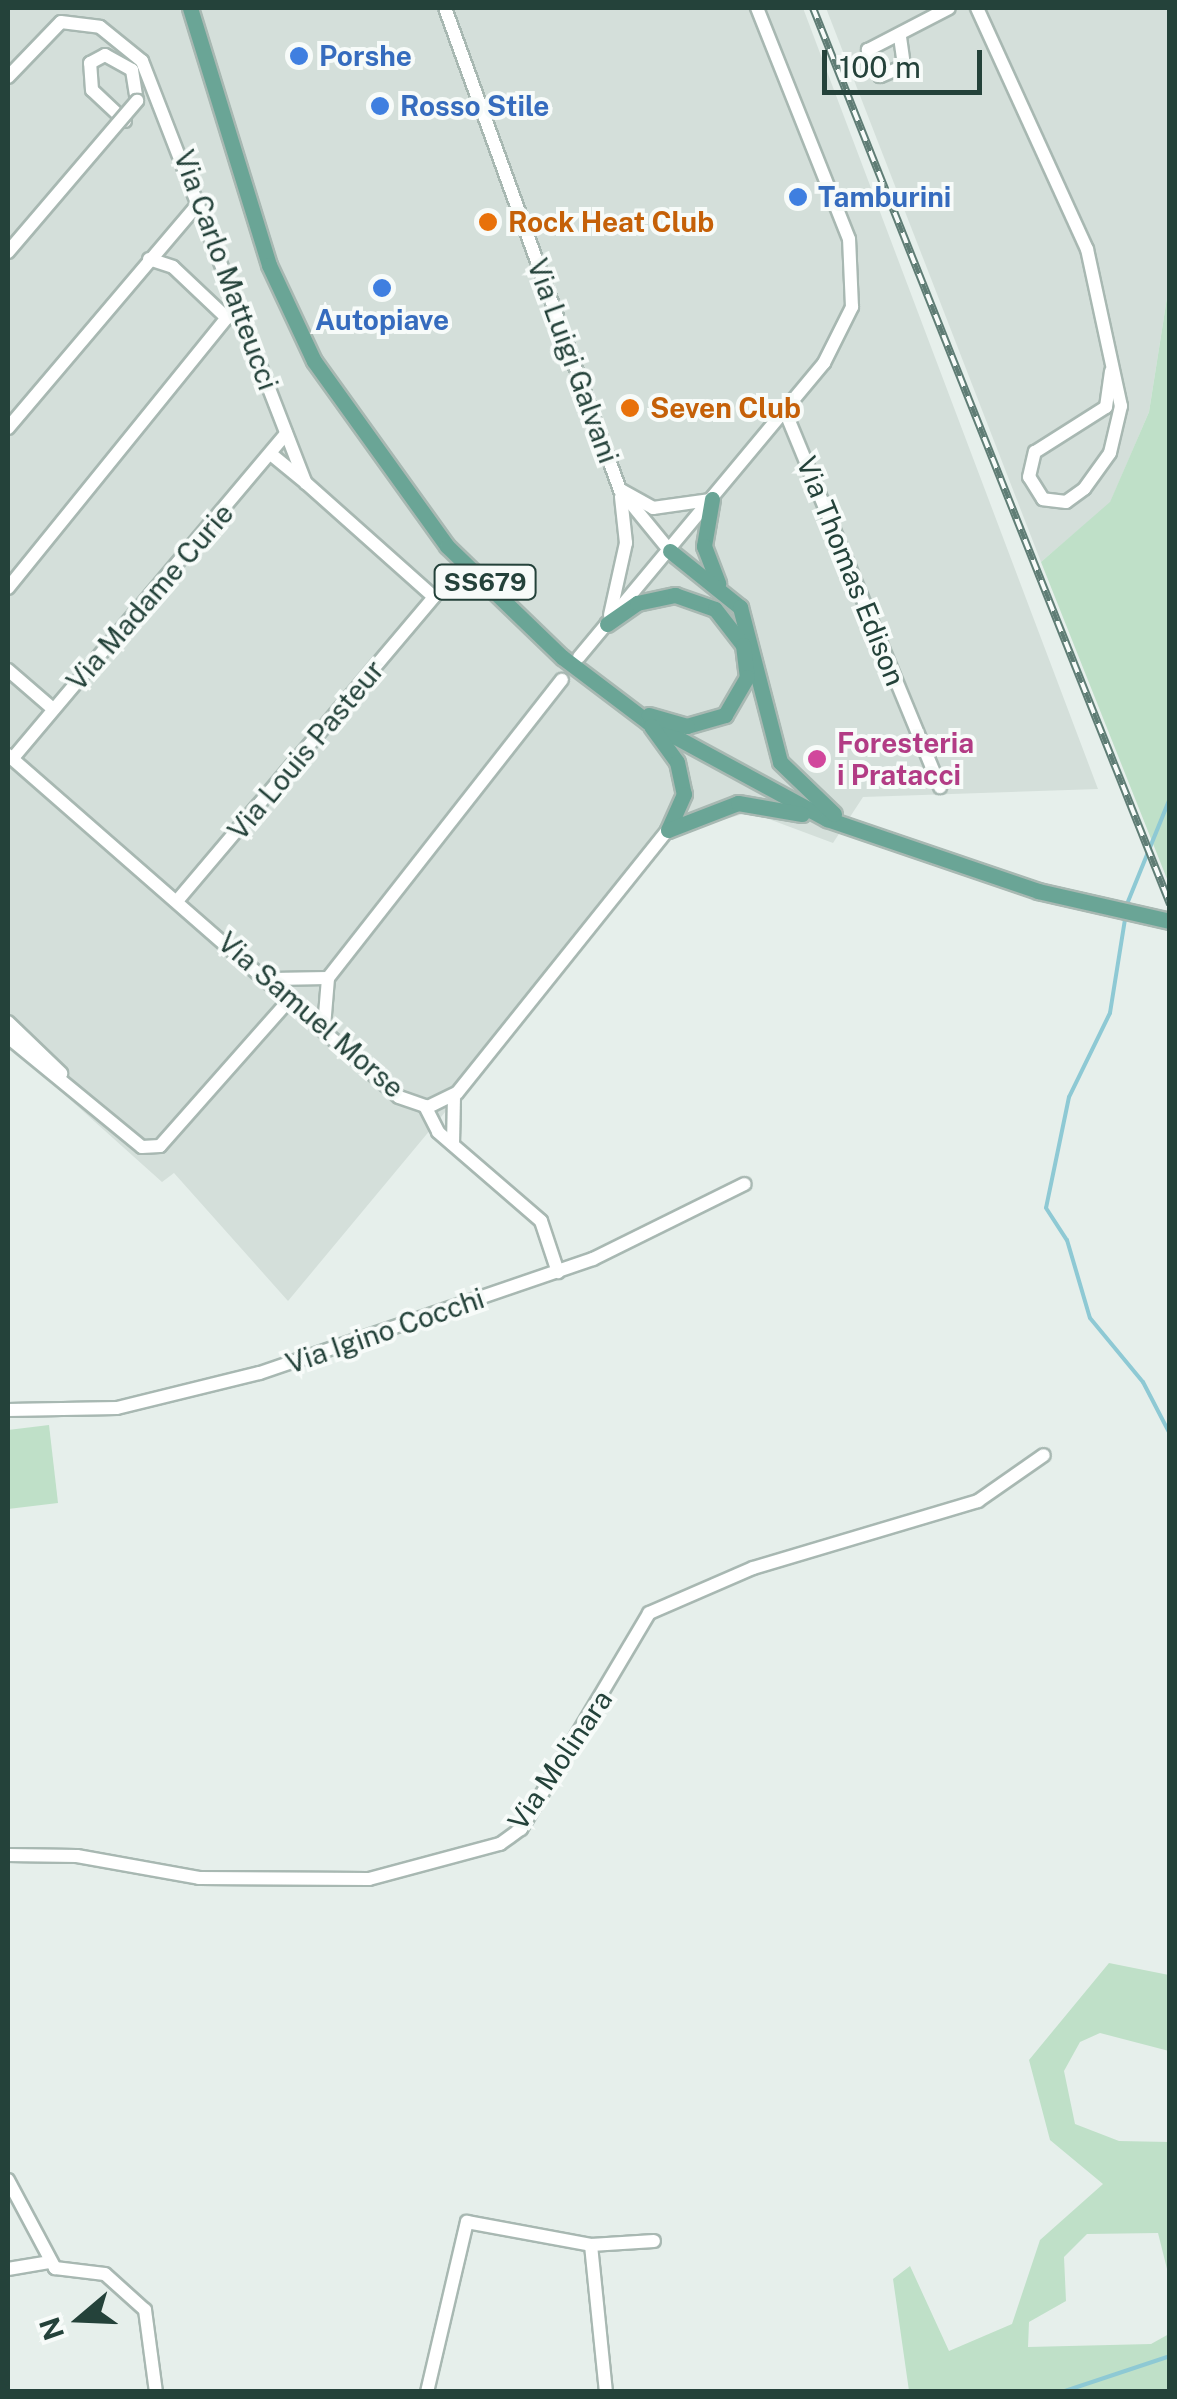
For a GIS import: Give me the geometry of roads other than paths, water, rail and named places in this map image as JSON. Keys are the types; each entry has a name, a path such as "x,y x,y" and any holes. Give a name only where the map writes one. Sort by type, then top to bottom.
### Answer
{"main road":[{"name":"SS679","path":"192,12 269,265 314,361 447,546 631,710 826,819 1038,891 1170,921"},
{"path":"712,499 704,546 718,583"},
{"path":"631,710 688,726 726,716 747,677 743,645 729,609 674,553"},
{"path":"674,553 718,583 748,621 780,762 849,826"},
{"path":"608,624 637,603 675,596 715,610 743,645"},
{"path":"648,722 677,762 684,794 668,830"},
{"path":"668,830 738,803 826,819"}],"street":[{"name":"Via Luigi Galvani","path":"445,8 620,490 626,543 608,624"},
{"name":"Via Thomas Edison","path":"578,657 674,553 842,335 854,275 849,239 756,8"},
{"path":"900,36 948,8"},
{"path":"978,8 1087,249 1111,371 1121,426 1110,453 1077,497 1043,499 1029,477 1035,452 1106,408 1111,371"},
{"name":"Via Carlo Matteucci","path":"8,77 62,22 100,27 142,60 306,483"},
{"path":"8,252 137,102 132,70 105,55 88,74 119,116"},
{"path":"8,428 199,203"},
{"path":"149,259 174,268 228,318"},
{"path":"8,588 228,318 242,312"},
{"name":"Via Thomas Edison","path":"785,411 940,786"},
{"name":"Via Madame Curie","path":"10,757 272,456 286,434"},
{"name":"Via Carlo Matteucci","path":"272,456 434,598"},
{"name":"Via Luigi Galvani","path":"620,490 654,508 712,499"},
{"name":"Via Luigi Galvani","path":"620,490 674,553"},
{"name":"Via Louis Pasteur","path":"177,901 434,598"},
{"path":"8,670 53,709"},
{"path":"324,1028 322,1000 328,978 562,680"},
{"name":"Via Samuel Morse","path":"10,757 266,976 399,1097 431,1104 454,1095 668,830"},
{"path":"266,976 305,984 328,978"},
{"path":"8,1036 142,1148 160,1146 299,1005 305,984"},
{"path":"299,1005 322,1000"},
{"path":"8,1022 82,1098"},
{"path":"453,1146 454,1095"},
{"path":"399,1097 541,1221 558,1272"},
{"path":"431,1104 453,1146"},
{"path":"431,1104 438,1132"},
{"name":"Via Igino Cocchi","path":"8,1410 117,1408 260,1374 558,1272 745,1184"},
{"name":"Via Molinara","path":"8,1855 77,1856 199,1878 353,1880 500,1844 520,1830 649,1613 753,1568 978,1501 1044,1455"},
{"path":"8,2180 50,2262"},
{"path":"427,2392 467,2222 591,2245 654,2241"},
{"path":"591,2245 606,2392"},
{"path":"8,2270 50,2262 105,2274 145,2310 156,2392"}],"waterway":[{"path":"1127,904 1170,798"},
{"path":"1126,913 1110,1013 1069,1097 1046,1208 1067,1240 1090,1318 1143,1382 1170,1434"},
{"path":"1170,2199 1170,2226"},
{"path":"1062,2392 1170,2356"}],"railway":[{"path":"813,8 1170,904"}],"place":[{"name":"Porshe","path":"299,56"},
{"name":"Rosso Stile","path":"380,106"},
{"name":"Tamburini","path":"798,197"},
{"name":"Rock Heat Club","path":"488,222"},
{"name":"Autopiave","path":"382,288"},
{"name":"Seven Club","path":"630,408"},
{"name":"Foresteria i Pratacci","path":"817,759"}]}
